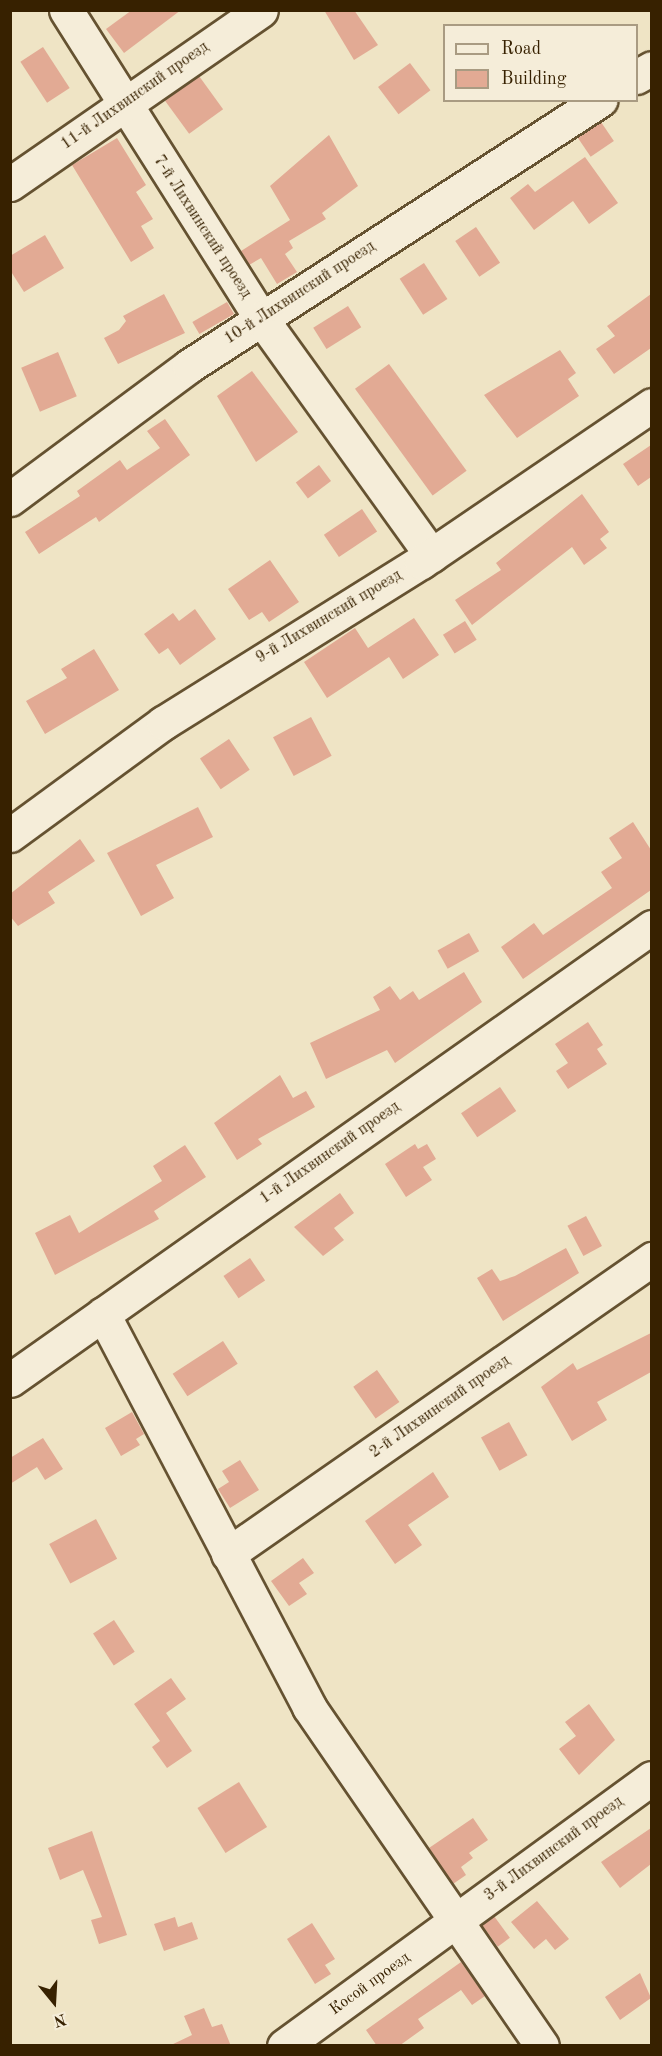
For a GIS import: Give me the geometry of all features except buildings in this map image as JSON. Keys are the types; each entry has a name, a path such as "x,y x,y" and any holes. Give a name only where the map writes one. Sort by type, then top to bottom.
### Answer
{"street":[{"name":"7-й Лихвинский проезд","path":"66,10 121,104 261,318 431,555"},
{"name":"11-й Лихвинский проезд","path":"10,184 121,104 261,10"},
{"path":"638,76 651,68"},
{"name":"10-й Лихвинский проезд","path":"10,499 261,318 597,102"},
{"name":"9-й Лихвинский проезд","path":"10,835 163,723 431,555 651,405"},
{"name":"1-й Лихвинский проезд","path":"10,1380 651,927"},
{"name":"2-й Лихвинский проезд","path":"228,1554 651,1259"},
{"path":"103,1314 309,1707 542,2046"},
{"name":"3-й Лихвинский проезд","path":"455,1920 651,1778"},
{"name":"Косой проезд","path":"284,2046 455,1920"}]}
